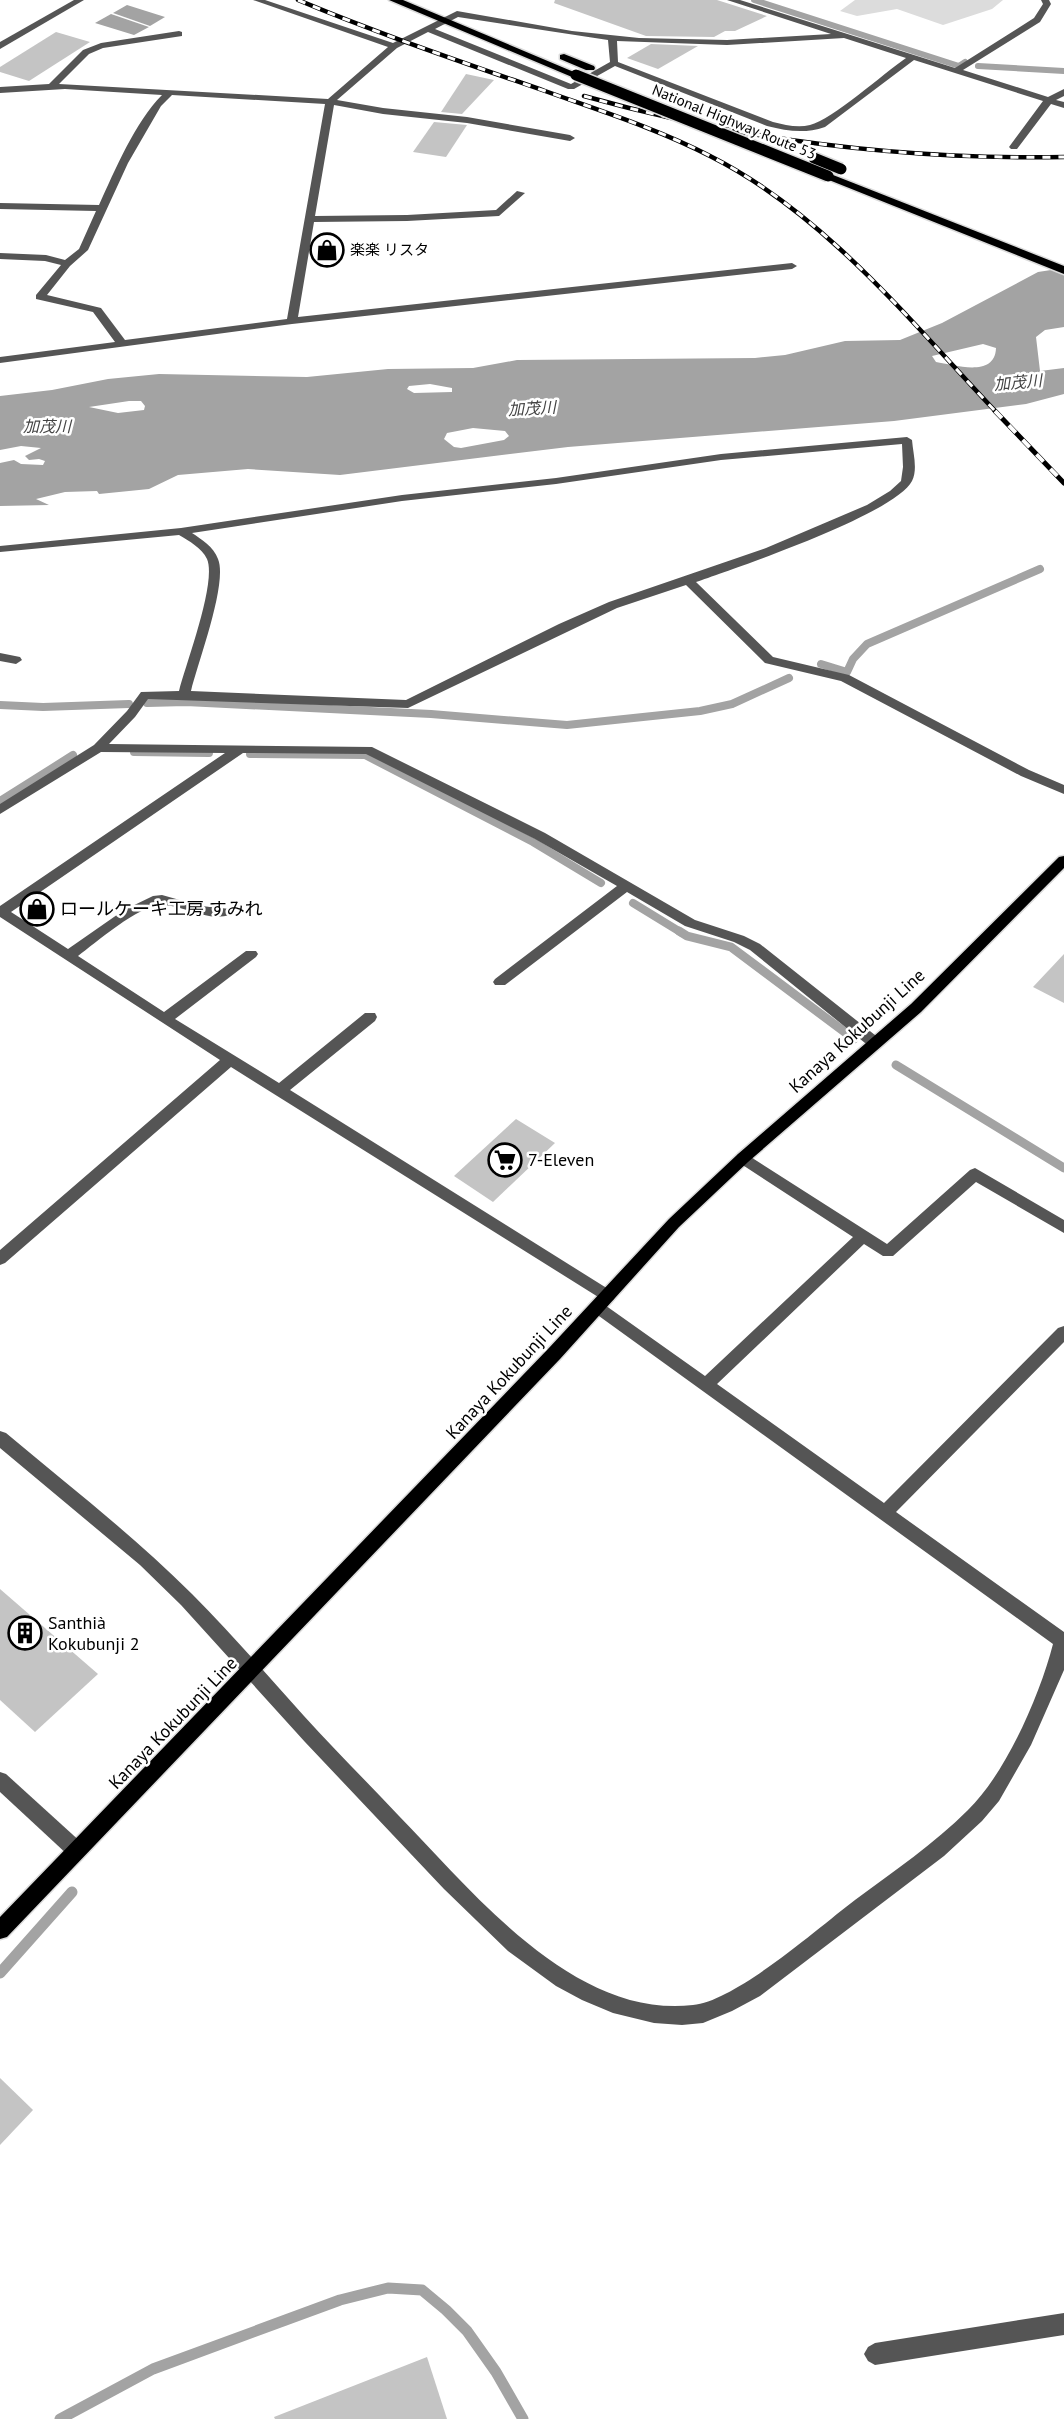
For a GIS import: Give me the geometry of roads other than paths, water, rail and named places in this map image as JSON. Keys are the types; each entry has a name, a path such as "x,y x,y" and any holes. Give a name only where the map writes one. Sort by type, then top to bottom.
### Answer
{"highway":[{"name":"National Highway Route 53","path":"394,0 1064,270"},
{"name":"National Highway Route 53","path":"423,0 1064,258"}],"main road":[{"name":"Kanaya Kokubunji Line","path":"0,1930 603,1302 674,1223 743,1158 916,1008 1064,860"}],"street":[{"path":"0,46 80,0"},
{"path":"256,0 394,46"},
{"path":"731,0 1064,105"},
{"path":"956,71 1037,20 1047,4 1045,0"},
{"path":"292,321 330,102 394,46 443,20 457,14 612,38 758,41 843,36"},
{"path":"428,28 571,87 614,63"},
{"path":"51,87 86,52 101,46 179,34"},
{"path":"612,38 614,63"},
{"path":"614,63 770,124 805,129 833,120 863,93 913,57"},
{"path":"0,90 51,87 330,102 383,111 467,120 570,138"},
{"path":"123,345 97,310 40,297 67,264 83,250 123,163 157,105 168,93"},
{"path":"1014,147 1049,100 1064,93"},
{"path":"310,219 407,218 499,213 520,193"},
{"path":"0,206 104,208"},
{"path":"0,256 46,258 67,264"},
{"path":"0,360 292,321 792,266"},
{"path":"0,549 181,531 402,498 556,481 722,458 907,440 908,474 905,484 861,514 688,581 593,614 408,704 184,695 145,696 131,714 98,747 0,810"},
{"path":"181,531 201,544 213,560 215,586 184,695"},
{"path":"688,581 769,660 845,678 1025,773 1064,790"},
{"path":"0,657 16,660"},
{"path":"98,747 368,750 540,836 690,923 739,939 755,947 875,1043"},
{"path":"0,1438 146,1560 237,1651 435,1867 515,1943 563,1979 590,1994 619,2005 645,2011 671,2015 696,2015 716,2009 753,1989 957,1834 993,1795 1015,1759 1055,1670 1063,1641 706,1385 603,1302 0,911 240,749"},
{"path":"500,982 626,886"},
{"path":"69,956 152,900 161,899 204,913 225,912"},
{"path":"165,1019 251,954"},
{"path":"279,1091 370,1017"},
{"path":"0,1259 231,1060"},
{"path":"743,1158 888,1252 975,1174 1064,1227"},
{"path":"706,1385 863,1236"},
{"path":"884,1514 1064,1332"},
{"path":"0,1780 76,1850"},
{"path":"875,2354 1064,2324"}],"water":[{"path":"127,5 165,17 150,26 113,13"},
{"path":"111,14 149,27 134,35 95,23"},
{"name":"加茂川","path":"1064,268 1064,327 1045,330 1036,337 1040,371 1064,368 1064,394 1026,404 894,421 568,447 340,475 248,469 178,475 149,489 99,494 97,491 65,492 36,499 49,505 0,506 0,463 14,460 21,464 43,465 45,461 29,460 25,456 41,448 21,446 0,450 0,396 52,390 108,379 159,374 307,377 388,369 473,368 517,360 755,358 785,355 845,341 900,340 942,323 1038,272","holes":["983,344 996,348 994,357 982,366 963,367 936,362 932,356","430,384 452,388 452,392 414,393 407,389 409,386","129,401 141,401 145,406 144,410 118,413 89,407","473,428 505,431 509,436 504,440 461,448 454,447 444,439 447,433"]}],"waterway":[{"path":"754,0 959,66 965,62"},
{"path":"978,66 1064,71"},
{"path":"821,664 847,672 853,659 867,644 1040,569"},
{"path":"147,703 186,702 431,714 567,725 700,711 732,704 789,678"},
{"path":"0,705 43,707 129,704"},
{"path":"134,752 209,753"},
{"path":"250,754 365,755 533,842 601,883"},
{"path":"0,801 73,755"},
{"path":"633,903 682,933"},
{"path":"679,931 687,936 731,947 854,1039"},
{"path":"896,1065 1064,1168"},
{"path":"0,1973 72,1892"},
{"path":"60,2419 153,2369 340,2300 388,2288 422,2290 446,2310 467,2331 496,2372 523,2419"}],"railway":[{"path":"298,0 390,36 650,129 690,146 752,180 791,208 864,272 997,413"},
{"path":"584,96 702,125 822,144 943,155 1064,157"},
{"path":"995,411 1064,483"}],"place":[{"name":"楽楽 リスタ","path":"327,250"},
{"name":"ロールケーキ工房 すみれ","path":"37,909"},
{"name":"7-Eleven","path":"505,1160"},
{"name":"Santhià Kokubunji 2","path":"25,1633"}]}
